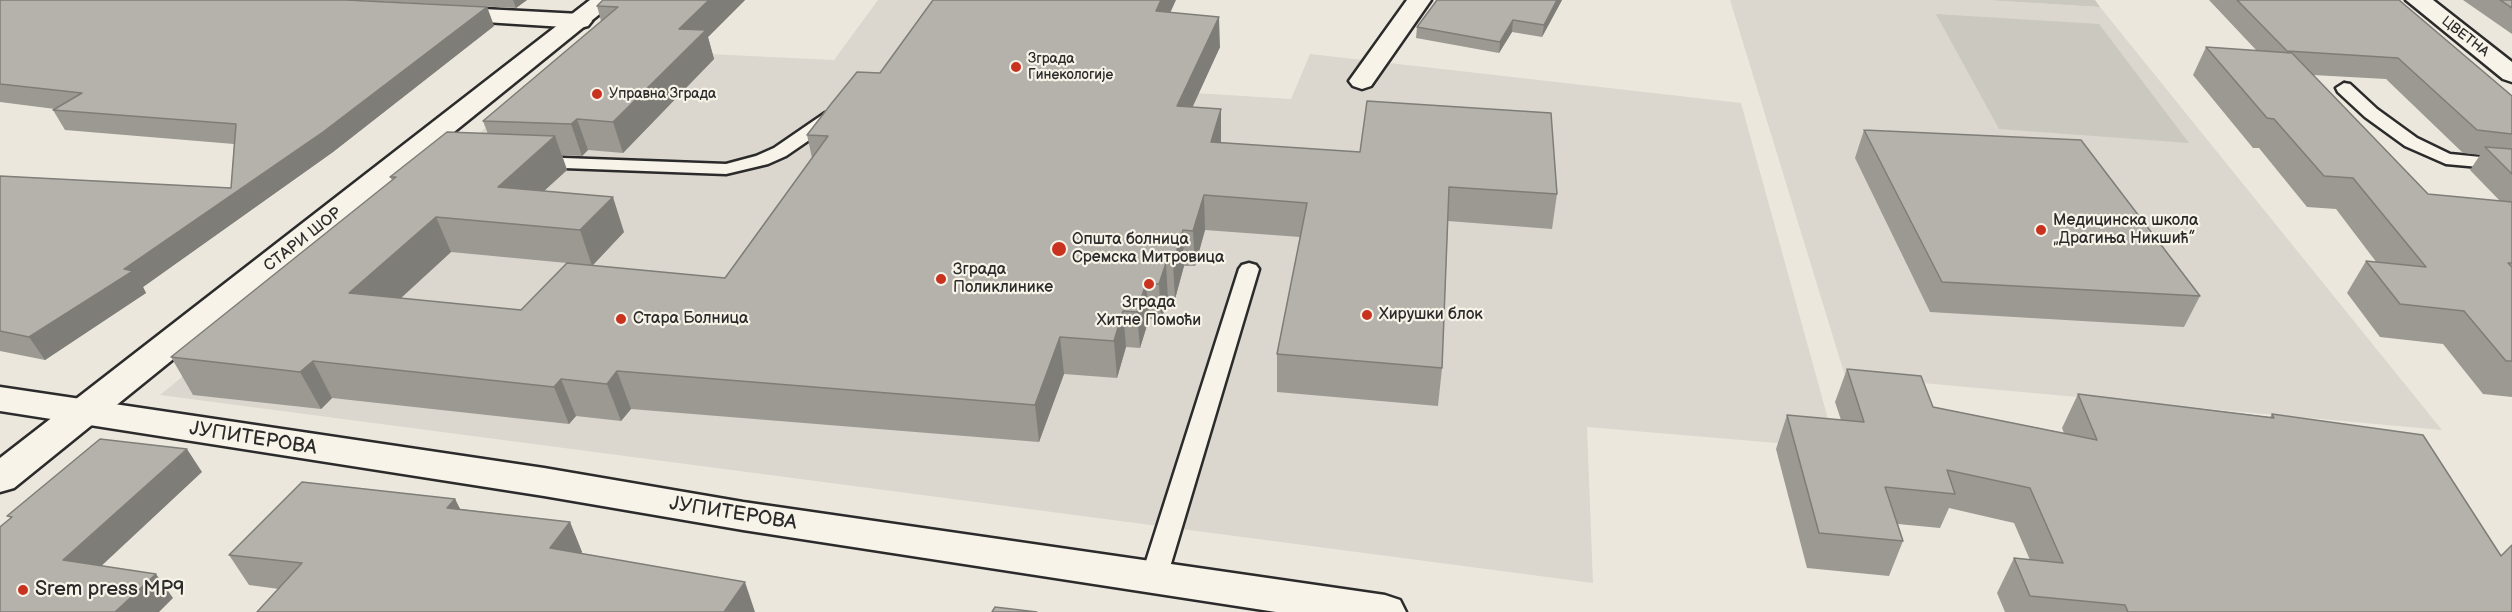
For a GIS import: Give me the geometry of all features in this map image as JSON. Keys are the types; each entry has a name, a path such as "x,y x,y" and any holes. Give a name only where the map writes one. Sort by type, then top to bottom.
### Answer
{"street":[{"name":"СТАРИ ШОР","path":"0,478 81,413 421,156 605,0"},
{"path":"1362,81 1419,0"},
{"name":"ЦВЕТНА","path":"2418,0 2512,74"},
{"path":"422,13 580,21"},
{"name":"ЈУПИТЕРОВА","path":"0,399 533,481 755,518 1385,612"}],"lane":[{"path":"2344,88 2371,113 2411,142 2446,159 2512,165"},
{"path":"518,161 726,169 762,160 780,152 815,130 843,108"},
{"path":"1154,577 1249,269"}],"shaded area":[{"name":"Општа болница Сремска Митровица","path":"878,0 1065,0 1131,89 1291,99 1310,54 1741,103 1836,448 1587,427 1593,583 160,395 583,48 834,60"},
{"name":"Медицинска школа „Драгиња Никшић”","path":"1730,0 1986,0 2100,7 2442,430 1845,376"},
{"path":"1986,0 2095,0 2100,7"},
{"path":"1936,14 2099,24 2189,143 1999,129"}],"building":[{"path":"0,0 346,0 487,7 323,132 124,269 133,271 29,337 0,331 0,176 231,188 236,124 53,110 82,93 0,84"},
{"path":"603,0 709,0 679,29 706,30 613,122 577,119 571,124 483,121 618,7 597,6"},
{"path":"933,0 1161,0 1156,11 1219,17 1177,106 1221,109 1211,142 1360,152 1367,101 1551,113 1557,194 1449,187 1442,368 1277,354 1307,203 1204,195 1193,231 1183,230 1173,263 1166,263 1159,284 1146,283 1137,312 1123,311 1114,341 1060,337 1035,405 617,371 607,384 561,379 554,387 313,361 300,372 171,357 396,177 390,177 447,132 555,136 498,187 613,197 580,230 436,217 349,293 521,310 567,263 725,278 828,136 807,135 857,72 880,73"},
{"path":"1437,0 1557,0 1544,25 1513,20 1500,42 1417,27"},
{"path":"2237,0 2399,0 2512,96 2512,134 2477,130 2398,58 2287,51"},
{"path":"2500,0 2512,0 2512,8"},
{"path":"2206,47 2292,53 2428,194 2512,202 2512,263 2508,263 2512,267 2512,361 2506,361 2464,311 2400,304 2366,261 2426,267 2353,178 2324,176 2274,119 2267,118"},
{"path":"1864,130 2081,140 2200,296 1942,282"},
{"path":"2485,147 2512,149 2512,174"},
{"path":"1847,369 1921,376 1933,407 2097,440 2078,394 2274,418 2272,414 2423,435 2501,556 2512,545 2512,612 2128,612 2125,605 2030,596 2014,558 2063,563 2030,488 1947,470 1955,494 1885,487 1903,541 1819,533 1787,415 1864,422"},
{"path":"100,439 187,449 63,560 156,574 115,612 0,612 0,527 12,517 7,516"},
{"path":"302,482 455,499 447,508 570,522 550,548 745,582 724,612 257,612 302,563 229,555"},
{"path":"995,607 1037,612 992,612"}],"place":[{"name":"Зграда Гинекологије","path":"1016,67"},
{"name":"Управна Зграда","path":"597,94"},
{"name":"Медицинска школа „Драгиња Никшић”","path":"2041,230"},
{"name":"Општа болница Сремска Митровица","path":"1059,249"},
{"name":"Зграда Поликлинике","path":"941,279"},
{"name":"Зграда Хитне Помоћи","path":"1149,284"},
{"name":"Хирушки блок","path":"1367,315"},
{"name":"Стара Болница","path":"621,319"},
{"name":"Srem press MP9","path":"23,590"}]}
